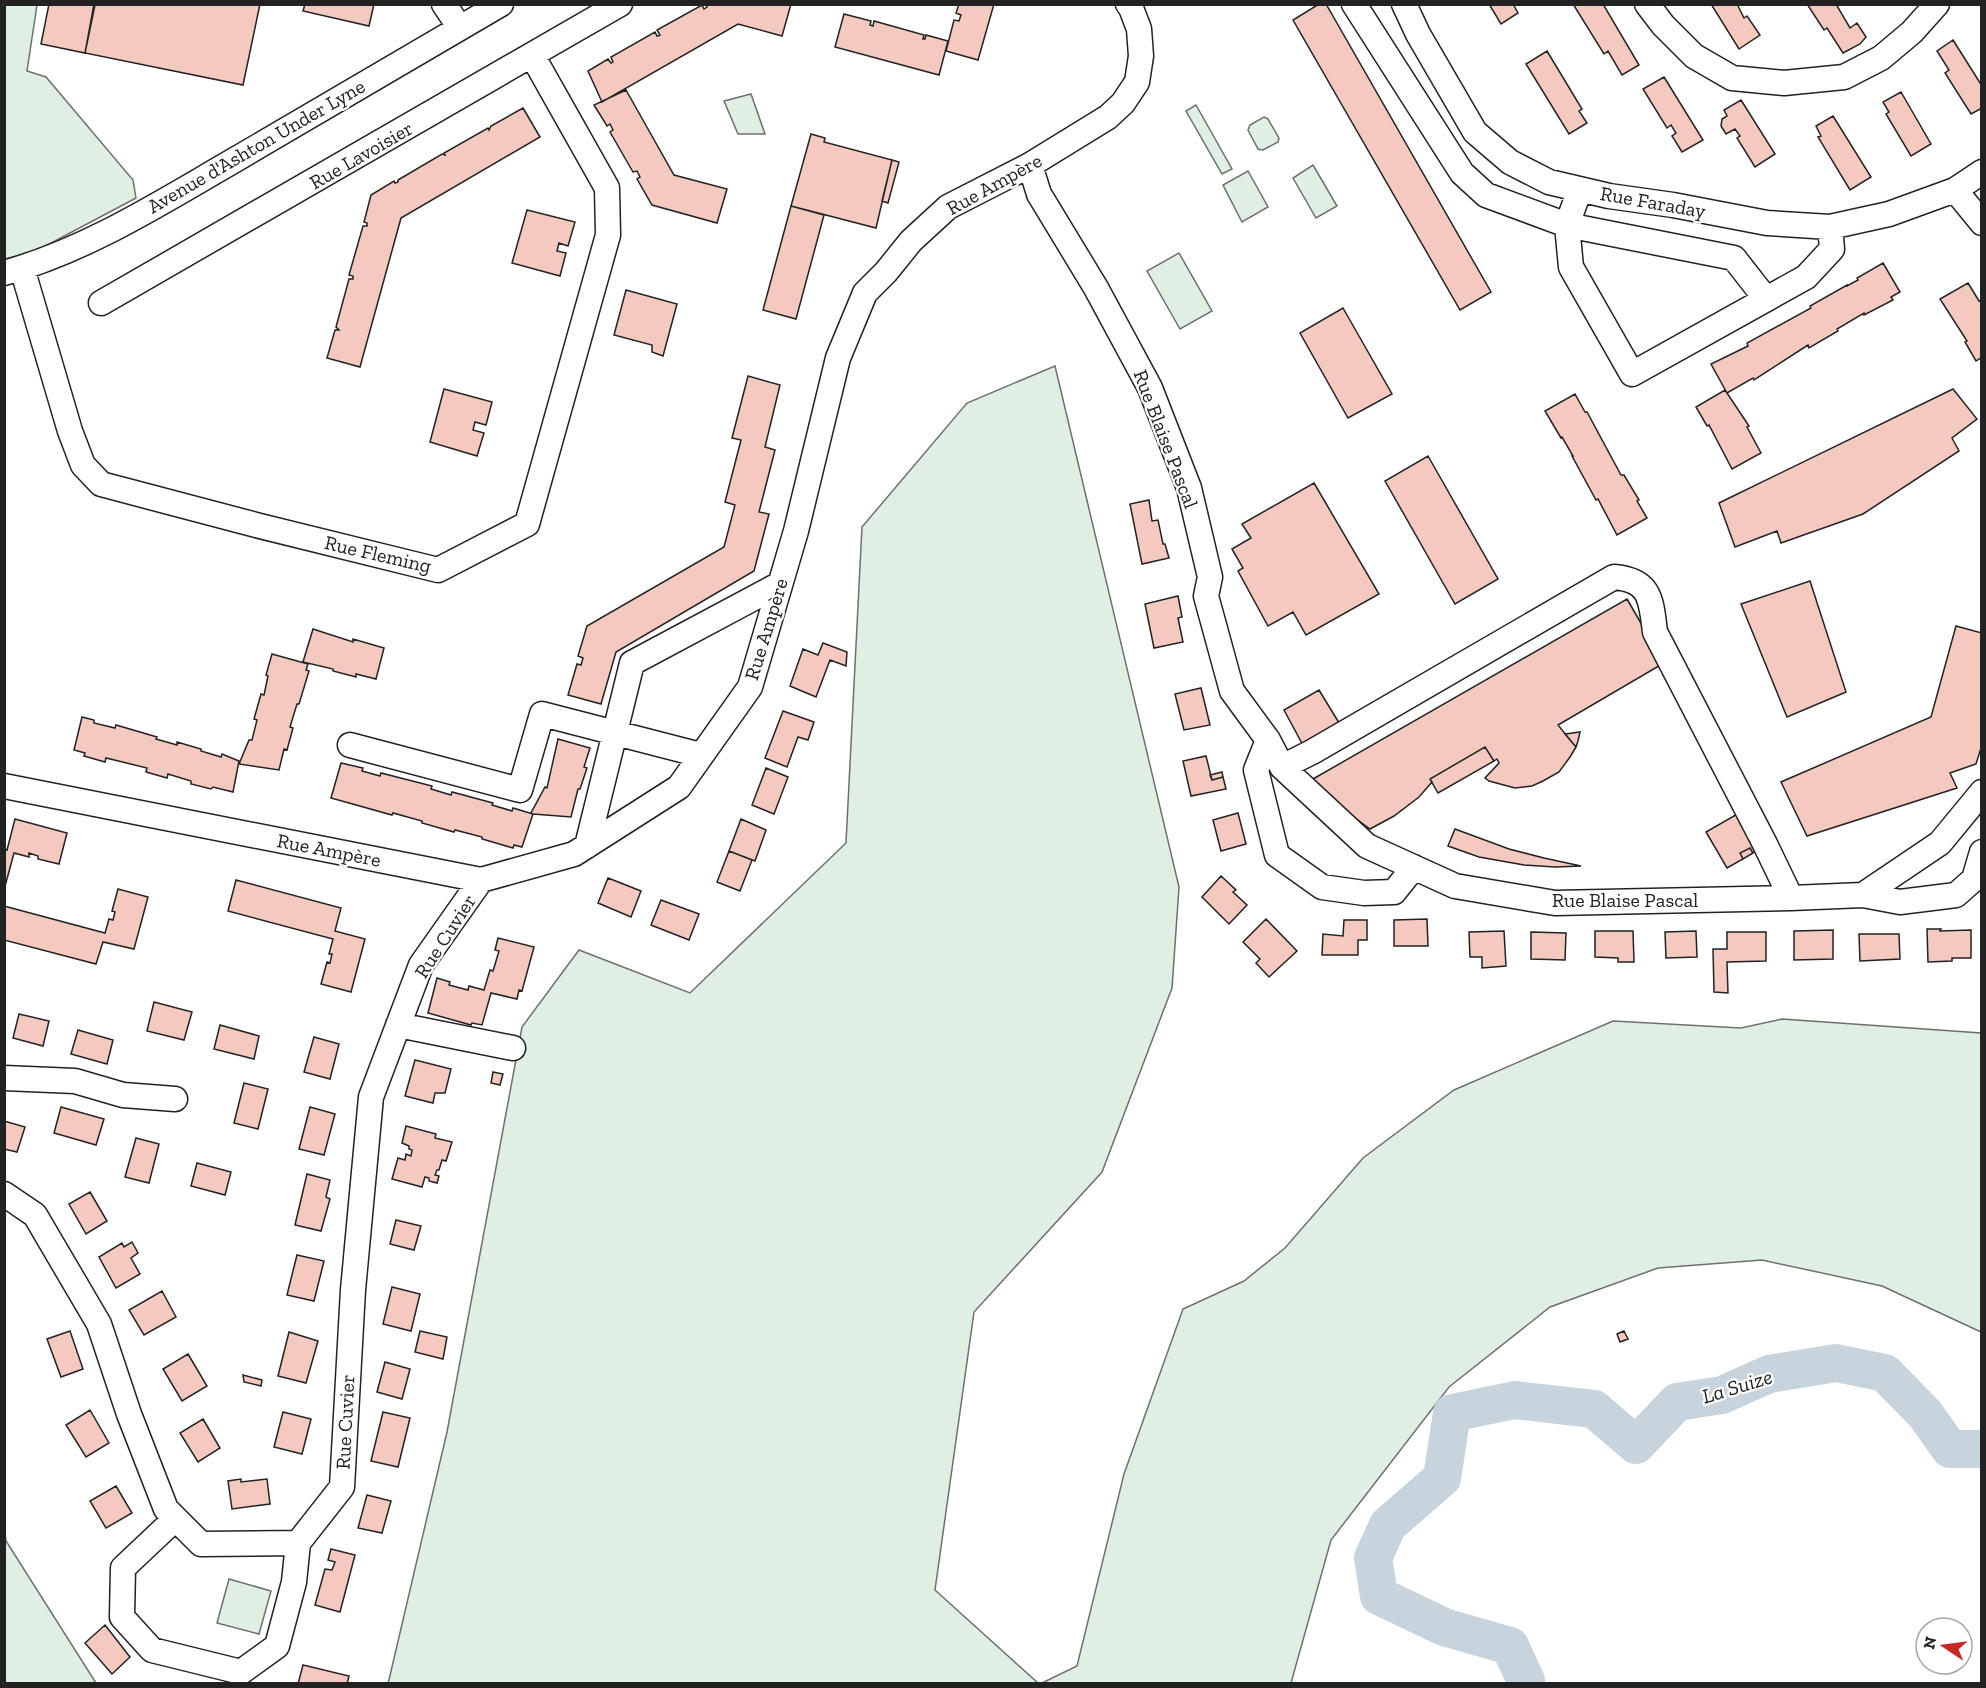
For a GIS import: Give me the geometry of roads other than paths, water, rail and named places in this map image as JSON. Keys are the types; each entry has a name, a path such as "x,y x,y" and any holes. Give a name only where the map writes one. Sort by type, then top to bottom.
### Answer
{"street":[{"path":"444,4 460,27"},
{"name":"Avenue d'Ashton Under Lyne","path":"13,271 86,243 147,210 501,4"},
{"name":"Rue Lavoisier","path":"101,303 620,4"},
{"path":"1354,4 1462,173 1486,195 1567,225 1734,258 1766,299"},
{"name":"Rue Faraday","path":"1404,4 1418,34 1475,132 1510,162 1549,182 1609,196 1673,205 1767,223 1830,227 1889,214 1955,190 1982,172"},
{"path":"1647,4 1663,25 1694,56 1732,78 1784,83 1844,76 1881,58 1912,32 1937,4"},
{"name":"Rue Ampère","path":"4,786 481,880 574,854 678,787 750,687 796,531 838,358 865,293 886,272 911,241 948,207 1030,165 1108,117 1123,103 1137,82 1141,56 1139,29 1133,6"},
{"name":"Rue Fleming","path":"13,271 83,465 101,484 438,570 527,524 608,235 607,188 532,55"},
{"name":"Rue Blaise Pascal","path":"1030,165 1039,194 1095,288 1150,388 1189,488 1210,577 1206,597 1232,691 1268,740 1282,767 1367,846 1455,886 1555,903 1863,895 1900,902 1956,895 1974,879 1982,852"},
{"path":"1580,189 1567,225 1571,267 1632,374 1806,277 1832,249 1830,227"},
{"path":"1955,190 1982,223"},
{"path":"1282,767 1614,577 1628,578 1639,583 1645,590 1653,613 1656,632 1791,898"},
{"path":"587,846 632,663 780,584"},
{"path":"350,746 520,790 542,714 701,755"},
{"path":"1268,740 1256,770 1277,855 1322,887 1364,893 1394,892 1414,867"},
{"path":"1863,895 1940,843 1982,792"},
{"name":"Rue Cuvier","path":"298,1543 342,1487 353,1290 370,1098 421,965 481,880"},
{"path":"398,1025 513,1048"},
{"path":"4,1078 75,1081 123,1095 175,1099"},
{"path":"4,1194 35,1215 99,1324 129,1414 165,1509 201,1544 298,1543 294,1582 277,1646 241,1672 152,1650 122,1617 123,1568 175,1519"}],"waterway":[{"name":"La Suize","path":"1525,1684 1526,1681 1510,1646 1444,1627 1379,1596 1373,1558 1388,1525 1442,1478 1452,1413 1515,1400 1594,1409 1636,1445 1677,1402 1722,1395 1769,1374 1836,1363 1885,1373 1925,1414 1950,1449 1982,1449"}]}
